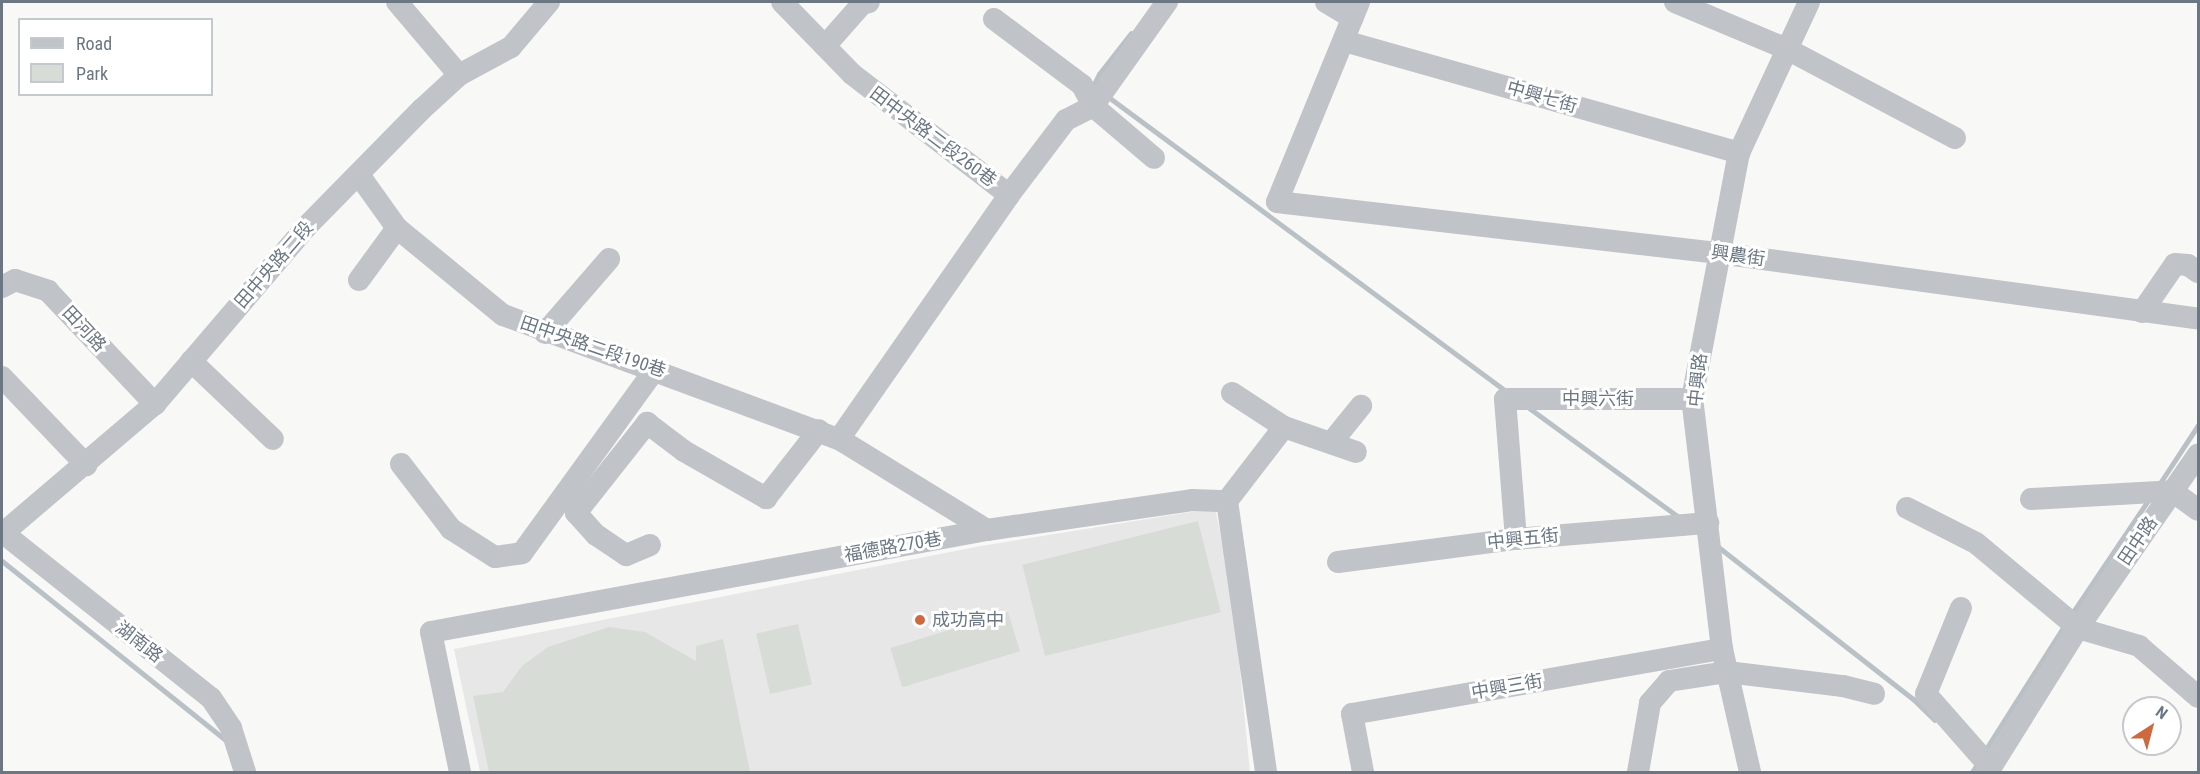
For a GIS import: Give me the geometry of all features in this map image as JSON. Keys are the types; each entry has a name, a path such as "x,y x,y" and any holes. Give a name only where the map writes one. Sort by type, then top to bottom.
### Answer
{"street":[{"path":"397,2 459,75"},
{"name":"田中央路二段","path":"2,533 86,465 154,404 307,226 459,75 511,47 549,2"},
{"name":"田中央路二段260巷","path":"782,2 852,74 1009,195 1066,120 1094,106 1167,2"},
{"path":"825,46 862,4 869,2"},
{"path":"1326,2 1356,10 1344,41"},
{"path":"1675,2 1787,50 1955,138"},
{"name":"中興路","path":"1750,772 1722,649 1692,399 1739,153 1809,2"},
{"path":"994,19 1082,85 1094,106 1154,158"},
{"name":"中興七街","path":"1344,41 1739,153"},
{"name":"興農街","path":"1344,41 1277,202 1719,253 2199,319"},
{"name":"田中央路二段190巷","path":"359,175 397,228 503,315 545,333 655,369 829,435 987,530"},
{"path":"650,545 626,555 596,535 576,513 646,423 684,451 766,498 829,435 1009,195"},
{"path":"359,280 397,228"},
{"path":"545,333 609,260"},
{"path":"2142,312 2175,264 2188,265 2199,272"},
{"name":"田河路","path":"2,287 15,280 48,291 154,404"},
{"path":"191,361 273,439"},
{"path":"400,464 451,529 495,557 522,553 655,369"},
{"path":"2,377 86,465"},
{"path":"1232,393 1284,427 1356,452"},
{"name":"中興六街","path":"1516,539 1505,399 1692,399"},
{"path":"1331,443 1361,406"},
{"path":"1266,772 1227,501 1284,427"},
{"name":"田中路","path":"1989,770 2078,628 2199,455"},
{"path":"2031,499 2172,491 2199,510"},
{"name":"福德路270巷","path":"460,772 432,632 987,530 1192,500 1227,501"},
{"path":"1907,508 1976,543 2078,628 2139,645 2199,697"},
{"name":"中興五街","path":"1338,562 1516,539 1708,523"},
{"name":"湖南路","path":"2,533 211,698 231,728 243,763"},
{"path":"1961,608 1926,694 1989,770"},
{"name":"中興三街","path":"1364,772 1352,714 1722,649"},
{"path":"1638,772 1650,703 1668,681 1727,672 1843,686 1874,694"}],"shaded area":[{"name":"成功高中","path":"1215,508 1232,590 1250,772 480,772 454,649 981,546"}],"green space":[{"path":"1198,521 1221,612 1045,656 1022,565"},
{"path":"1008,612 1020,651 902,687 890,648"},
{"path":"798,624 812,684 770,694 756,634"},
{"path":"609,627 645,632 696,661 696,646 723,639 750,772 489,772 473,696 503,692 522,666 548,647"}],"waterway":[{"path":"1098,88 1094,84 1099,74 1131,33"},
{"path":"1107,96 1507,392"},
{"path":"1529,408 1681,519"},
{"path":"2158,486 2198,425"},
{"path":"2071,615 2149,499"},
{"path":"1717,546 1913,699 1935,720"},
{"path":"2,561 227,741"},
{"path":"1984,752 2066,623"},
{"path":"1972,772 1978,763"}],"place":[{"name":"成功高中","path":"920,620"}]}
